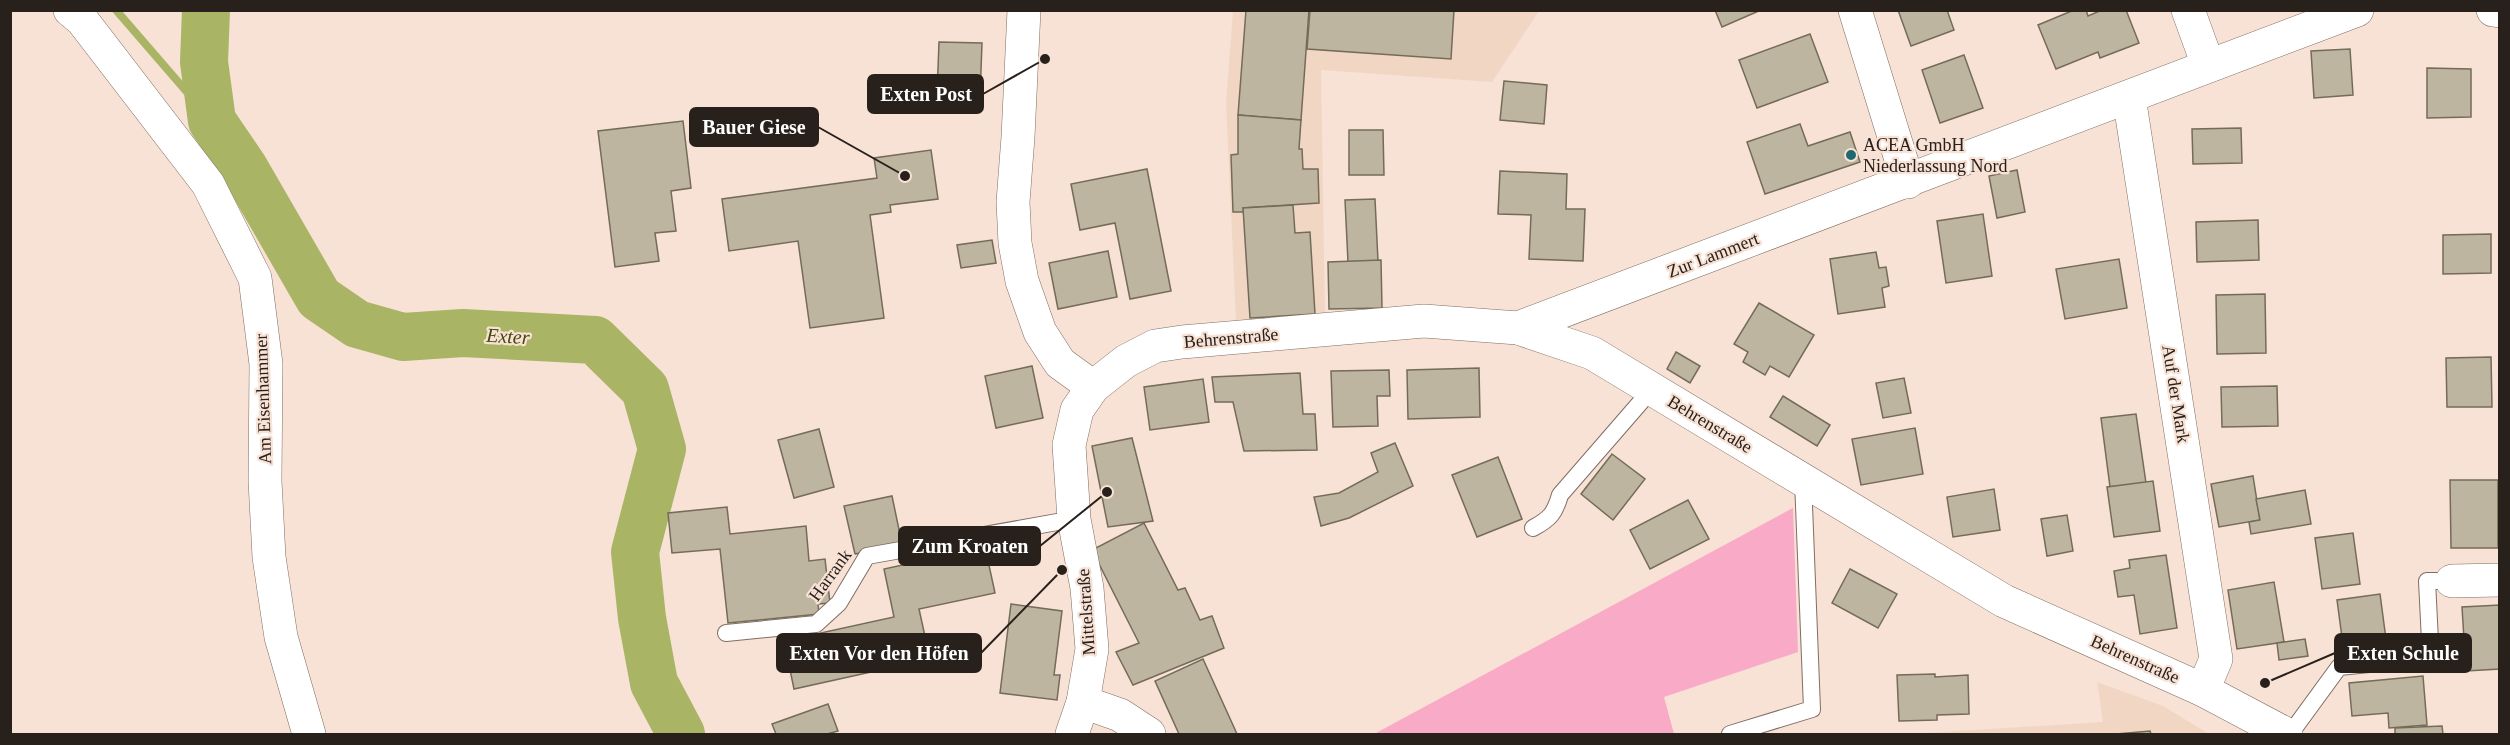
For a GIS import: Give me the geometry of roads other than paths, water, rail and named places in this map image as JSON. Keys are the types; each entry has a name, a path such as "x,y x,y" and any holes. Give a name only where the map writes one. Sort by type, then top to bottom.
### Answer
{"street":[{"name":"Am Eisenhammer","path":"70,10 81,20 208,184 255,278 266,364 265,481 269,556 282,637 309,735"},
{"path":"1023,10 1013,202 1015,243 1022,281 1040,332 1060,363 1093,387"},
{"path":"1855,10 1908,182"},
{"path":"2188,10 2208,65"},
{"name":"Zur Lammert","path":"1518,328 1908,182 2356,10"},
{"path":"2493,10 2499,11"},
{"name":"Auf der Mark","path":"2129,97 2216,659 2203,690"},
{"name":"Behrenstraße","path":"1093,387 1126,361 1155,346 1182,342 1424,321 1518,328 1592,353 2004,601 2203,690 2288,735"},
{"name":"Mittelstraße","path":"1072,735 1083,702 1092,650 1087,588 1074,519 1069,445 1077,410 1093,387"},
{"path":"2452,581 2499,580"},
{"path":"1083,702 1120,715 1149,735"}],"lane":[{"path":"1533,528 1550,520 1560,495 1652,389"},
{"path":"1730,735 1812,709 1803,480"},
{"name":"Harrank","path":"726,633 816,624 839,603 867,556 1074,519"},
{"path":"2288,735 2339,668 2409,660 2422,654 2430,640 2427,581 2452,581"}],"waterway":[{"path":"116,10 212,121"},
{"name":"Exter","path":"206,10 204,62 212,121 244,168 319,298 357,324 403,337 463,333 595,340 645,389 662,449 635,552 642,618 654,683 681,734"}],"place":[{"name":"Exten Post","path":"1045,59"},
{"name":"ACEA GmbH Niederlassung Nord","path":"1851,155"},
{"name":"Bauer Giese","path":"905,176"},
{"name":"Zum Kroaten","path":"1107,492"},
{"name":"Exten Vor den Höfen","path":"1062,570"},
{"name":"Exten Schule","path":"2265,683"}]}
